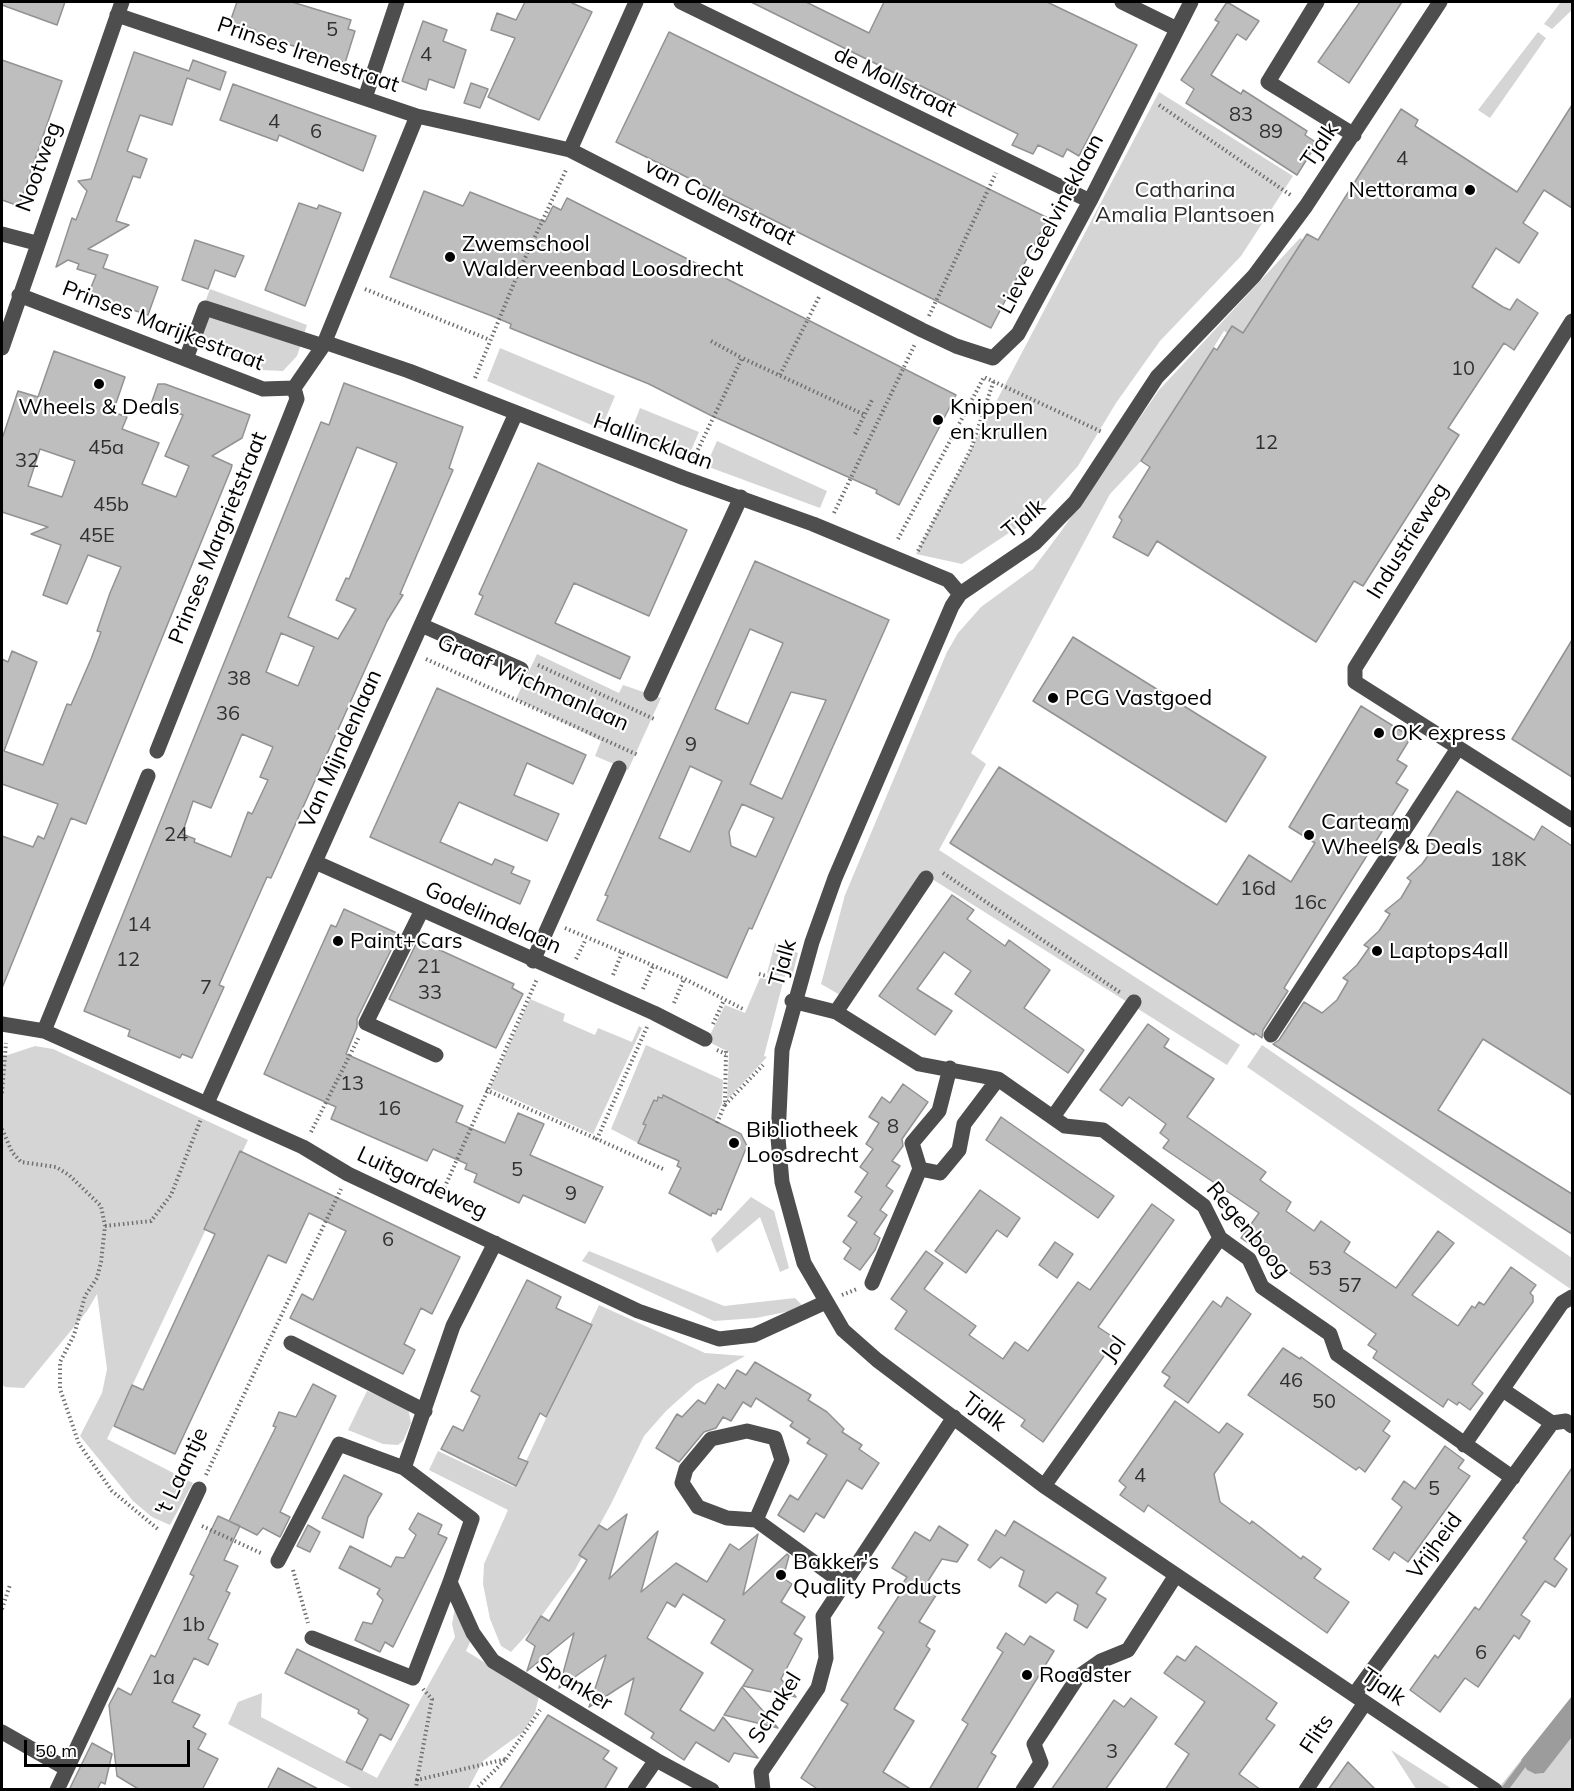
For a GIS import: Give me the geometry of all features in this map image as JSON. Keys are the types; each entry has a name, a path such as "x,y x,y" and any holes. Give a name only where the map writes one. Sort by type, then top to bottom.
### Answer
{"street":[{"path":"365,98 397,2"},
{"path":"570,150 636,2"},
{"name":"de Mollstraat","path":"681,2 1090,201"},
{"path":"1122,2 1177,29"},
{"name":"Lieve Geelvincklaan","path":"993,358 1018,334 1090,201 1191,2"},
{"path":"1317,2 1268,82 1354,135"},
{"name":"Tjalk","path":"1440,2 1306,206 1254,276 1158,377 1091,480 1060,520 1035,543 960,594 944,621 835,878 812,942 782,1050 778,1095 778,1138 782,1182 804,1263 843,1330 877,1360 1044,1486 1495,1790"},
{"name":"Prinses Irenestraat","path":"119,8 417,116"},
{"name":"Nootweg","path":"2,348 36,243 119,8"},
{"name":"van Collenstraat","path":"417,116 570,150 708,229 956,346 993,358"},
{"name":"Prinses Margrietstraat","path":"157,751 297,399 294,388 324,344 417,116"},
{"path":"2,234 36,243"},
{"name":"Prinses Marijkestraat","path":"19,295 263,388 294,388"},
{"path":"186,358 205,308 324,344"},
{"name":"Industrieweg","path":"1572,321 1355,668 1355,682 1572,820"},
{"name":"Hallincklaan","path":"324,344 409,371 826,529 948,580 960,594"},
{"name":"Van Mijndenlaan","path":"207,1103 516,413"},
{"name":"Graaf Wichmanlaan","path":"651,694 741,498"},
{"name":"Graaf Wichmanlaan","path":"421,625 521,669"},
{"path":"1271,1035 1458,748"},
{"name":"Graaf Wichmanlaan","path":"533,961 619,768"},
{"path":"45,1031 148,776"},
{"name":"Godelindelaan","path":"315,862 654,1013 705,1039"},
{"path":"836,1012 926,878"},
{"path":"422,910 366,1023 436,1055"},
{"name":"Regenboog","path":"794,1002 836,1012 919,1064 950,1068 998,1079 1065,1125 1103,1130 1204,1206 1221,1238 1249,1259 1262,1287 1330,1334 1337,1354 1513,1478"},
{"path":"1053,1117 1134,1002"},
{"name":"Luitgardeweg","path":"5,1024 45,1031 303,1147 348,1174 638,1311 719,1339 754,1335 826,1302"},
{"path":"872,1283 920,1169 912,1143 939,1112 950,1068"},
{"path":"920,1169 940,1173 959,1150 964,1124 998,1079"},
{"name":"Jol","path":"1044,1486 1221,1238"},
{"path":"404,1468 453,1326 495,1243"},
{"path":"1464,1445 1562,1303 1572,1297"},
{"path":"291,1343 425,1411"},
{"path":"1503,1390 1552,1423 1566,1421 1572,1426"},
{"name":"Schakel","path":"764,1790 761,1772 818,1688 826,1658 823,1616 954,1417"},
{"name":"Vrijheid","path":"1359,1699 1552,1423"},
{"path":"756,1520 782,1460 775,1438 747,1431 711,1439 686,1469 682,1483 698,1507 727,1518 756,1520 844,1584"},
{"path":"278,1561 339,1444 404,1468 472,1519 413,1678 312,1638"},
{"name":"'t Laantje","path":"57,1790 199,1489"},
{"path":"1023,1790 1041,1763 1034,1744 1078,1677 1101,1661 1128,1650 1176,1575"},
{"name":"Spanker","path":"450,1582 472,1634 493,1661 656,1760 712,1790"},
{"name":"Flits","path":"1306,1790 1359,1699"},
{"path":"2,1732 67,1769"},
{"path":"635,1790 656,1760"}],"path":[{"path":"1144,95 1293,196"},
{"path":"826,529 1002,159"},
{"path":"471,387 519,271 566,171"},
{"path":"349,283 490,340"},
{"path":"780,375 821,293"},
{"path":"711,341 742,358 865,415"},
{"name":"Hallincklaan","path":"691,465 742,358"},
{"path":"912,564 971,449 994,380 993,358"},
{"path":"890,555 984,377 1116,439"},
{"path":"855,434 872,400"},
{"name":"Graaf Wichmanlaan","path":"410,651 638,755"},
{"path":"926,878 933,867 1134,1002"},
{"name":"Godelindelaan","path":"551,921 586,939 685,979 743,1009"},
{"name":"Godelindelaan","path":"576,960 586,939"},
{"path":"611,978 622,953"},
{"path":"433,1214 537,978 533,961"},
{"path":"641,992 653,966"},
{"name":"Tjalk","path":"759,974 782,980"},
{"path":"672,1006 685,979"},
{"path":"705,1039 724,1000"},
{"path":"597,1139 654,1013"},
{"path":"303,1147 366,1023"},
{"path":"2,1093 5,1024"},
{"path":"717,1123 724,1106 726,1050"},
{"path":"724,1106 769,1058"},
{"path":"486,1090 663,1169"},
{"path":"105,1226 151,1221 171,1195 207,1103"},
{"path":"2,1129 12,1152 21,1161 56,1167 101,1206 105,1226 97,1278 85,1296 74,1335 60,1362 60,1389 79,1444 112,1491 174,1542"},
{"name":"'t Laantje","path":"199,1489 348,1174"},
{"path":"826,1302 872,1283"},
{"path":"2,1609 10,1585"},
{"path":"413,1678 432,1699 416,1790"},
{"path":"475,1790 506,1759 550,1696"},
{"path":"417,1780 506,1759"}],"green space":[{"path":"1561,2 1572,2 1572,10 1552,29 1544,24"},
{"path":"1538,32 1546,38 1490,118 1478,110"},
{"name":"Catharina Amalia Plantsoen","path":"1159,92 1293,176 1241,256 1160,341 1116,403 1078,466 1030,519 962,564 916,554"},
{"path":"1300,238 1303,240 1239,340 1224,331 1142,460 1110,494 971,753 986,764 939,850 1240,1045 1227,1065 921,872 840,995 821,984 845,895 947,652 958,633 981,607 1033,569 1159,390"},
{"path":"210,289 307,325 297,356 283,371 261,370 190,342"},
{"path":"500,348 615,396 601,429 487,381"},
{"path":"640,408 699,432 687,460 629,436"},
{"path":"717,441 827,491 820,508 706,466"},
{"path":"537,654 619,693 623,685 661,698 628,770 595,756 601,741 516,699"},
{"path":"775,943 798,953 793,973 786,972 785,977 767,973"},
{"path":"760,978 783,982 764,1056 767,1057 727,1100 729,1052 707,1041 725,1005 745,1013"},
{"path":"530,999 565,1014 563,1021 595,1035 598,1028 632,1042 639,1026 642,1028 593,1134 490,1088"},
{"path":"646,1045 723,1080 722,1103 714,1122 700,1115 701,1112 686,1109 687,1106 668,1101 668,1098 663,1095 654,1100 638,1143 611,1129"},
{"path":"1262,1045 1572,1258 1572,1290 1247,1067"},
{"path":"35,1046 53,1049 248,1140 107,1439 193,1483 170,1525 152,1517 133,1501 80,1436 102,1393 107,1369 97,1294 87,1311 24,1388 5,1387 2,1384 2,1057"},
{"path":"751,1197 774,1211 789,1268 780,1272 760,1217 717,1253 711,1239"},
{"path":"589,1251 724,1306 795,1298 805,1308 756,1318 714,1321 582,1261"},
{"path":"599,1305 705,1353 745,1356 696,1384 666,1411 644,1436 575,1570 532,1629 511,1652 501,1646 490,1619 483,1584 484,1564 508,1510 429,1470 438,1451 514,1487"},
{"path":"367,1391 408,1408 411,1423 403,1441 398,1445 383,1444 348,1430"},
{"path":"455,1608 472,1638 466,1651 539,1696 535,1713 523,1732 483,1761 468,1789 353,1789 228,1724 238,1702 262,1693 261,1717 377,1778 455,1637 452,1624"},
{"path":"1572,1737 1572,1789 1497,1790 1521,1760 1527,1770 1535,1774 1544,1773"},
{"path":"1391,1750 1452,1789 1416,1789"}],"shaded area":[{"path":"1572,1696 1572,1737 1544,1773 1535,1774 1527,1770 1521,1760"}],"building":[{"path":"2,2 65,2 57,25 2,5"},
{"path":"237,2 292,2 351,20 348,29 355,31 345,63 254,33 255,30 230,22"},
{"path":"525,2 570,2 592,12 539,120 488,97 515,38 491,30 497,13 516,20"},
{"path":"751,2 806,2 869,33 884,2 1047,2 1137,45 1079,156 1067,149 1063,157 1038,145 1033,154 1012,145 1018,134"},
{"path":"1227,2 1259,21 1246,40 1237,34 1211,75 1241,94 1243,90 1307,131 1305,135 1317,143 1297,175 1186,103 1194,89 1181,80 1219,22 1215,20"},
{"path":"1360,2 1402,2 1349,83 1318,62"},
{"path":"423,21 447,30 443,41 466,50 454,88 429,79 426,90 402,81"},
{"path":"669,32 1048,218 991,328 616,142"},
{"path":"134,52 189,71 193,60 226,72 220,90 187,78 172,125 140,115 127,151 147,159 140,178 133,176 116,221 129,225 88,249 108,255 103,268 158,287 148,315 88,295 96,275 77,269 79,264 68,260 56,267 72,218 76,220 87,191 78,181 91,179"},
{"path":"2,60 62,81 19,206 2,200"},
{"path":"471,83 488,89 480,108 464,103"},
{"path":"233,84 376,136 363,171 279,135 277,141 220,120"},
{"path":"1572,105 1572,208 1544,190 1523,223 1538,233 1519,263 1496,248 1472,287 1510,310 1517,299 1538,313 1514,350 1504,343 1448,428 1459,435 1363,586 1354,581 1316,642 1157,541 1148,556 1113,537 1122,520 1119,517 1150,467 1141,461 1214,348 1217,350 1232,326 1243,333 1307,234 1318,240 1401,109 1418,120 1415,126 1517,192"},
{"path":"424,191 463,206 470,192 545,222 553,206 561,210 567,198 956,395 899,505 876,493 877,490 710,415 649,384 510,328 511,324 492,316 390,277"},
{"path":"299,203 317,209 319,205 341,213 305,306 265,290"},
{"path":"195,240 244,256 235,277 215,270 208,289 182,280"},
{"path":"54,351 125,377 113,412 127,417 122,429 159,443 142,484 176,497 189,466 165,456 183,415 151,404 158,384 165,384 250,415 242,438 212,456 232,465 231,469 86,824 71,818 2,988 2,836 33,847 38,836 44,839 58,804 2,784 2,659 8,662 12,651 37,662 4,751 43,765 67,704 71,705 91,659 101,632 97,631 121,567 88,555 67,604 43,595 61,545 31,534 48,527 2,512 2,439 18,391 38,397","holes":["40,449 75,461 62,497 28,486"]},
{"path":"344,383 463,427 449,468 453,470 400,594 403,595 387,621 271,878 267,877 219,985 224,987 192,1058 182,1054 180,1058 128,1036 130,1030 84,1011 321,422 329,425","holes":["357,447 397,463 349,579 346,578 336,600 356,609 338,639 288,617","281,633 314,647 298,686 266,672","242,734 273,747 260,777 268,780 252,814 248,812 231,857 194,842 195,839 182,834 193,801 211,808"]},
{"path":"538,463 687,530 649,616 574,583 555,623 630,657 620,679 475,614 483,596 479,594"},
{"path":"755,561 889,620 752,929 749,928 727,978 597,920 608,896 605,895","holes":["750,629 783,643 748,724 715,709","791,692 826,700 782,799 750,784","690,766 722,781 690,852 659,838","742,804 774,818 756,857 731,846 729,832"]},
{"path":"1073,637 1266,757 1226,822 1033,701"},
{"path":"1572,640 1572,777 1512,739"},
{"path":"437,688 586,755 573,784 527,763 514,795 559,814 547,841 459,802 440,842 492,865 495,859 514,867 511,873 530,881 520,904 370,837"},
{"path":"1361,706 1411,737 1397,760 1407,766 1396,783 1408,790 1284,988 1288,991 1263,1030 1262,1038 950,843 999,767 1217,905 1249,855 1291,882 1315,843 1289,827"},
{"path":"1457,791 1534,840 1542,826 1572,846 1572,1095 1483,1039 1438,1110 1572,1194 1572,1234 1273,1044 1279,1040 1304,1002 1322,1013 1337,1000 1348,981 1343,978 1357,965 1369,948 1364,945 1379,931 1390,914 1385,911 1401,898 1411,881 1407,878 1422,864 1435,846 1426,840"},
{"path":"952,895 974,910 967,919 1005,946 1009,940 1050,970 1024,1008 1084,1050 1068,1073 955,994 971,971 944,952 917,989 952,1011 935,1035 879,996"},
{"path":"344,909 399,934 357,1019 357,1027 346,1054 463,1106 456,1122 505,1143 518,1113 544,1124 530,1155 603,1187 585,1223 523,1195 519,1203 474,1182 477,1174 465,1169 467,1164 433,1149 427,1161 331,1119 336,1107 264,1074 331,925 336,927"},
{"path":"418,940 514,984 512,988 523,994 496,1048 389,999"},
{"path":"1148,1024 1169,1039 1164,1047 1214,1079 1187,1117 1266,1172 1260,1180 1291,1202 1286,1211 1314,1231 1321,1221 1350,1242 1344,1252 1396,1288 1438,1231 1454,1243 1412,1295 1458,1326 1472,1306 1475,1308 1479,1302 1484,1305 1511,1267 1536,1285 1530,1293 1533,1296 1533,1302 1472,1384 1483,1393 1470,1410 1459,1402 1457,1405 1448,1399 1443,1407 1373,1358 1377,1351 1368,1345 1376,1334 1241,1238 1259,1213 1163,1148 1169,1140 1160,1133 1166,1124 1129,1097 1122,1106 1100,1090"},
{"path":"903,1084 928,1102 902,1139 903,1146 892,1161 900,1166 886,1186 893,1191 880,1210 887,1215 874,1234 880,1238 875,1250 860,1270 844,1259 851,1248 843,1242 857,1222 848,1216 862,1197 855,1192 868,1173 860,1167 873,1149 866,1144 879,1123 869,1117 882,1097 890,1103"},
{"path":"663,1095 741,1134 747,1146 721,1210 718,1209 716,1214 712,1213 711,1216 669,1193 681,1168 677,1166 679,1161 638,1143 646,1125 643,1124 654,1100 657,1101 658,1097 662,1098"},
{"path":"1001,1117 1114,1196 1098,1218 986,1140"},
{"path":"240,1151 460,1257 432,1314 421,1308 404,1344 415,1350 403,1374 290,1318 302,1294 313,1300 346,1231 309,1213 286,1263 268,1255 175,1454 114,1426 132,1385 143,1390 215,1234 204,1229"},
{"path":"980,1190 1020,1218 1007,1237 997,1230 966,1273 935,1251"},
{"path":"1152,1204 1174,1220 1098,1327 1116,1339 1043,1442 1021,1426 1025,1420 895,1329 907,1311 891,1299 926,1251 943,1263 924,1289 976,1326 969,1335 1003,1359 1015,1342 1028,1351 1078,1282 1090,1290"},
{"path":"1055,1242 1073,1254 1057,1278 1039,1265"},
{"path":"527,1280 561,1297 556,1308 592,1325 546,1417 540,1413 518,1458 528,1462 516,1486 441,1449 453,1426 463,1431 480,1396 471,1391"},
{"path":"1227,1297 1251,1314 1188,1403 1164,1386 1170,1377 1162,1372 1213,1301 1221,1307"},
{"path":"1283,1348 1300,1359 1301,1357 1390,1421 1383,1431 1390,1436 1365,1472 1359,1467 1356,1470 1248,1395"},
{"path":"755,1362 811,1395 808,1400 827,1412 844,1429 842,1432 862,1445 859,1449 879,1463 862,1489 847,1480 824,1518 816,1513 804,1532 778,1515 790,1495 798,1500 827,1455 807,1443 810,1439 790,1426 793,1422 756,1398 751,1407 743,1402 731,1421 723,1417 716,1428 704,1432 679,1462 656,1448 677,1414 682,1417 698,1400 705,1404 718,1384 725,1389 737,1370 746,1375"},
{"path":"313,1384 336,1396 280,1512 290,1517 280,1537 263,1528 257,1535 229,1521 276,1427 273,1426 279,1412 296,1417"},
{"path":"1175,1401 1219,1433 1227,1423 1243,1434 1214,1474 1220,1502 1250,1524 1252,1521 1301,1559 1303,1556 1321,1569 1314,1578 1349,1602 1327,1633 1148,1505 1144,1512 1120,1495 1126,1487 1119,1481"},
{"path":"1445,1446 1464,1460 1458,1468 1470,1476 1408,1562 1394,1552 1389,1560 1373,1549 1402,1507 1392,1499 1404,1481 1415,1489"},
{"path":"1572,1468 1572,1533 1554,1559 1567,1569 1555,1587 1545,1581 1521,1615 1530,1621 1519,1639 1514,1635 1478,1687 1465,1678 1440,1712 1410,1690 1435,1655 1438,1658 1475,1607 1479,1610 1527,1541 1523,1538"},
{"path":"344,1475 382,1494 368,1517 363,1538 322,1518"},
{"path":"418,1513 442,1525 438,1534 447,1538 393,1647 385,1642 380,1652 355,1640 363,1622 372,1624 383,1600 377,1594 380,1589 339,1568 350,1546 391,1567 396,1557 404,1558 416,1535 409,1529"},
{"path":"627,1514 609,1579 658,1531 641,1592 676,1563 707,1582 730,1544 739,1550 758,1534 743,1595 787,1554 789,1556 783,1578 792,1584 781,1602 805,1617 794,1634 802,1639 781,1679 796,1697 743,1686 753,1670 711,1643 725,1620 683,1594 675,1607 667,1602 647,1638 703,1673 680,1710 714,1731 723,1717 758,1758 734,1753 729,1762 696,1742 684,1760 651,1738 654,1733 625,1714 634,1678 589,1707 606,1655 559,1688 574,1633 527,1671 535,1646 526,1640 541,1616 549,1621 587,1560 579,1555 599,1525 607,1530"},
{"path":"218,1516 240,1526 224,1560 238,1566 226,1591 230,1593 208,1639 218,1644 208,1665 194,1658 172,1702 200,1715 193,1727 206,1734 198,1749 218,1759 202,1790 140,1790 117,1776 109,1705 118,1688 131,1695 151,1655 155,1657 194,1576 190,1574"},
{"path":"1014,1521 1106,1578 1096,1593 1106,1599 1087,1628 1074,1620 1078,1605 1057,1592 1046,1603 1019,1586 1024,1571 1001,1557 990,1568 978,1560 996,1530 1005,1536"},
{"path":"308,1525 320,1532 310,1552 297,1546"},
{"path":"939,1526 968,1545 957,1562 942,1559 928,1581 938,1592 919,1622 935,1631 926,1646 930,1649 894,1709 914,1721 883,1772 912,1790 819,1790 801,1778 848,1704 841,1700 884,1632 878,1628 904,1588 901,1586 907,1577 892,1568 915,1532 930,1541"},
{"path":"1006,1633 1024,1645 1030,1636 1054,1651 991,1753 996,1756 976,1790 929,1790 968,1724 962,1720 1003,1652 997,1648"},
{"path":"1196,1646 1277,1703 1266,1719 1275,1725 1239,1774 1261,1790 1165,1790 1189,1754 1175,1744 1205,1702 1164,1673 1177,1656 1185,1661"},
{"path":"297,1649 409,1705 391,1740 380,1734 362,1770 346,1762 368,1719 358,1713 359,1710 285,1673"},
{"path":"742,1687 778,1728 724,1715"},
{"path":"1131,1698 1157,1717 1105,1790 1051,1790 1114,1700 1124,1707"},
{"path":"548,1715 609,1751 603,1759 617,1768 604,1790 499,1790"},
{"path":"92,1743 112,1754 105,1784 101,1782 97,1790 69,1790"},
{"path":"1348,1762 1376,1790 1328,1790"},
{"path":"278,1768 320,1790 267,1790"}],"waterway":[{"path":"1504,1790 1528,1758"}],"place":[{"name":"Nettorama","path":"1470,190"},
{"name":"Zwemschool Walderveenbad Loosdrecht","path":"450,257"},
{"name":"Wheels & Deals","path":"99,384"},
{"name":"Knippen en krullen","path":"938,420"},
{"name":"PCG Vastgoed","path":"1053,698"},
{"name":"OK express","path":"1379,733"},
{"name":"Carteam Wheels & Deals","path":"1309,835"},
{"name":"Paint+Cars","path":"338,941"},
{"name":"Laptops4all","path":"1377,951"},
{"name":"Bibliotheek Loosdrecht","path":"734,1143"},
{"name":"Bakker's Quality Products","path":"781,1575"},
{"name":"Roadster","path":"1027,1675"}]}
